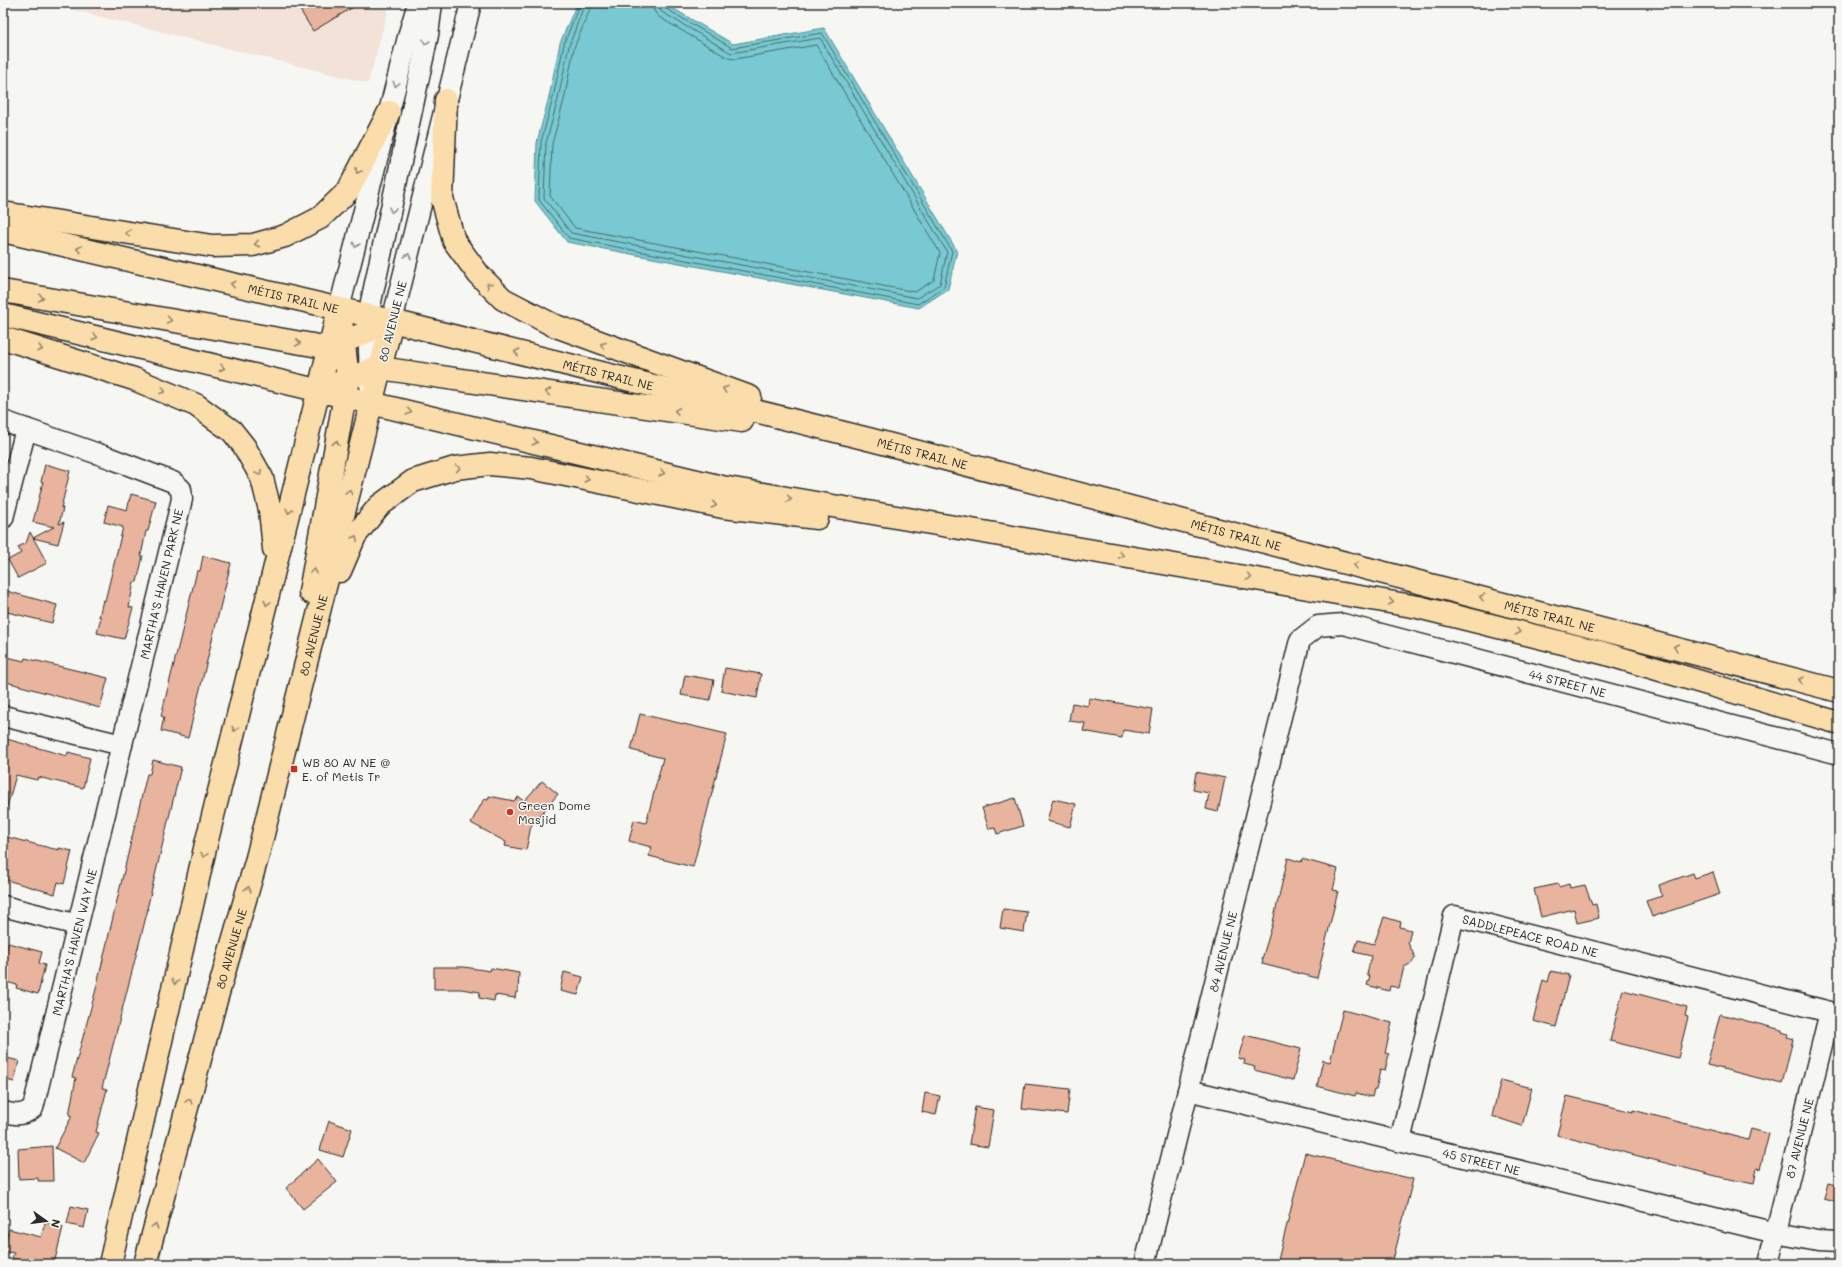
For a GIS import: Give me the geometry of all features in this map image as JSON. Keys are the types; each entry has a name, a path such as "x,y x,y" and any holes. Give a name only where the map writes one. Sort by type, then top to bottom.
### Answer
{"main road":[{"path":"446,100 442,198 454,241 479,275 503,299 553,325 604,345 868,439"},
{"path":"3,213 212,246 253,245 285,236 320,218 348,191 390,112"},
{"name":"MÉTIS TRAIL NE","path":"3,231 339,309 369,324"},
{"path":"3,291 337,345"},
{"path":"278,775 346,387 337,345 339,309"},
{"path":"3,315 319,391 346,387 375,369 868,439"},
{"path":"110,1264 206,844 319,391 337,345 369,324 392,321"},
{"name":"MÉTIS TRAIL NE","path":"392,321 868,439 1839,691"},
{"name":"80 AVENUE NE","path":"145,1264 214,1007 257,858 371,403 375,369 392,321"},
{"path":"3,338 141,382 196,405 232,431 244,446 262,478 270,510 276,565"},
{"name":"MÉTIS TRAIL NE","path":"346,387 371,403 722,487 1418,607 1603,653 1839,724"},
{"path":"316,625 355,536 379,506 413,481 454,468 483,464 531,468 723,507 1083,549"},
{"path":"93,1264 128,1186"}],"street":[{"path":"339,309 409,33 418,3"},
{"path":"375,369 369,324 428,35 432,3"},
{"name":"80 AVENUE NE","path":"392,321 471,3"},
{"name":"MARTHA'S HAVEN PARK NE","path":"3,421 117,460 173,482 181,489 182,499 122,745"},
{"path":"3,518 26,429"},
{"name":"44 STREET NE","path":"1300,640 1318,626 1343,624 1839,754"},
{"name":"84 AVENUE NE","path":"1145,1264 1300,640"},
{"path":"3,716 122,745"},
{"name":"MARTHA'S HAVEN WAY NE","path":"3,1112 16,1115 26,1114 34,1108 122,745"},
{"path":"3,906 78,925"},
{"name":"SADDLEPEACE ROAD NE","path":"1400,1141 1454,916 1830,1012"},
{"name":"87 AVENUE NE","path":"1768,1264 1830,1012"},
{"name":"45 STREET NE","path":"1188,1090 1776,1233 1818,1241 1839,1242"}],"shaded area":[{"path":"45,3 390,3 368,83"}],"water":[{"path":"577,3 664,3 733,44 824,28 957,251 948,289 919,308 567,242 535,201 537,142 549,97 560,43"}],"building":[{"path":"312,3 360,3 313,31 300,10"},
{"path":"45,464 70,471 61,508 63,508 59,524 64,522 58,544 33,538 54,527 33,522 43,482 41,482"},
{"path":"131,494 156,501 148,531 146,531 141,556 143,556 137,582 134,582 129,607 133,608 124,639 97,633 103,600 105,601 123,527 104,522 108,505 127,510"},
{"path":"30,532 47,563 18,578 8,560 21,553 18,547 26,543"},
{"path":"203,556 231,563 188,738 161,731 164,717 161,716 197,571 200,571"},
{"path":"3,590 57,605 52,623 3,611"},
{"path":"3,656 24,661 25,658 108,678 100,708 3,681"},
{"path":"725,668 761,674 757,698 721,691"},
{"path":"685,675 714,680 710,700 681,695"},
{"path":"1089,698 1153,709 1149,734 1123,730 1122,738 1083,731 1085,723 1069,721 1072,703 1088,706"},
{"path":"640,714 727,734 693,867 649,856 651,847 629,841 634,820 646,823 663,758 631,750"},
{"path":"3,738 67,756 68,752 90,758 83,788 38,777 37,780 16,775 7,807 3,806"},
{"path":"153,760 181,767 148,909 102,1088 107,1089 96,1132 99,1133 84,1163 55,1148 72,1116 69,1115 76,1078 72,1077 95,993 147,774 150,774"},
{"path":"1196,772 1225,778 1218,812 1206,809 1209,793 1193,790"},
{"name":"Green Dome Masjid","path":"542,781 558,794 531,826 526,850 505,846 506,842 471,823 484,799 488,800 489,796 514,801 518,797 524,801"},
{"path":"1015,798 1023,826 997,834 995,828 989,829 982,808"},
{"path":"1053,799 1076,804 1070,827 1047,821"},
{"path":"3,836 59,850 59,848 72,851 64,884 58,882 55,894 3,879"},
{"path":"1288,858 1301,862 1302,859 1338,869 1333,890 1338,891 1317,978 1262,964"},
{"path":"1713,872 1720,894 1652,917 1646,901 1662,896 1659,885 1693,873 1695,878"},
{"path":"1558,884 1559,887 1569,884 1570,888 1585,885 1592,905 1596,904 1599,918 1577,923 1574,909 1541,917 1534,889"},
{"path":"1003,909 1027,912 1024,932 1000,928"},
{"path":"1384,917 1401,922 1400,927 1411,930 1408,943 1415,957 1412,963 1404,967 1399,988 1390,986 1389,991 1367,985 1370,976 1367,975 1371,956 1354,952 1358,940 1374,944"},
{"path":"8,943 42,952 39,963 45,965 38,994 16,988 17,985 3,981 3,955 5,955"},
{"path":"434,967 464,967 490,971 491,968 519,973 518,992 516,992 515,998 495,995 494,1001 479,998 480,992 461,989 434,989"},
{"path":"1551,971 1569,975 1556,1027 1533,1021 1543,980 1548,982"},
{"path":"564,972 583,977 578,995 560,991"},
{"path":"1623,990 1687,1007 1685,1016 1688,1017 1678,1058 1610,1041"},
{"path":"1343,1010 1392,1023 1385,1053 1389,1054 1385,1071 1380,1070 1376,1090 1374,1090 1372,1097 1356,1093 1355,1096 1317,1086 1323,1060 1330,1062"},
{"path":"1720,1014 1782,1030 1782,1032 1788,1034 1787,1037 1793,1039 1782,1084 1707,1065"},
{"path":"1245,1035 1301,1049 1293,1080 1254,1070 1255,1067 1244,1064 1245,1060 1238,1058"},
{"path":"3,1057 19,1061 14,1082 3,1079"},
{"path":"1501,1080 1532,1088 1522,1126 1492,1116"},
{"path":"1025,1084 1070,1089 1067,1114 1022,1109"},
{"path":"925,1093 940,1096 936,1115 922,1112"},
{"path":"1567,1096 1633,1112 1633,1110 1748,1140 1751,1129 1769,1134 1760,1169 1757,1168 1754,1184 1720,1177 1557,1135"},
{"path":"975,1107 994,1110 988,1147 969,1144"},
{"path":"329,1121 352,1129 343,1157 320,1150"},
{"path":"52,1146 53,1181 38,1181 38,1178 19,1179 18,1149"},
{"path":"1305,1153 1413,1179 1392,1264 1277,1264"},
{"path":"318,1159 337,1182 303,1209 286,1188"},
{"path":"1828,1183 1839,1186 1839,1202 1824,1198"},
{"path":"71,1206 88,1210 84,1228 67,1224"},
{"path":"45,1223 63,1227 54,1264 29,1258 28,1262 12,1258 14,1253 3,1251 9,1229 41,1237"}],"place":[{"name":"WB 80 AV NE @ E. of Metis Tr","path":"294,769"},
{"name":"Green Dome Masjid","path":"510,812"}]}
